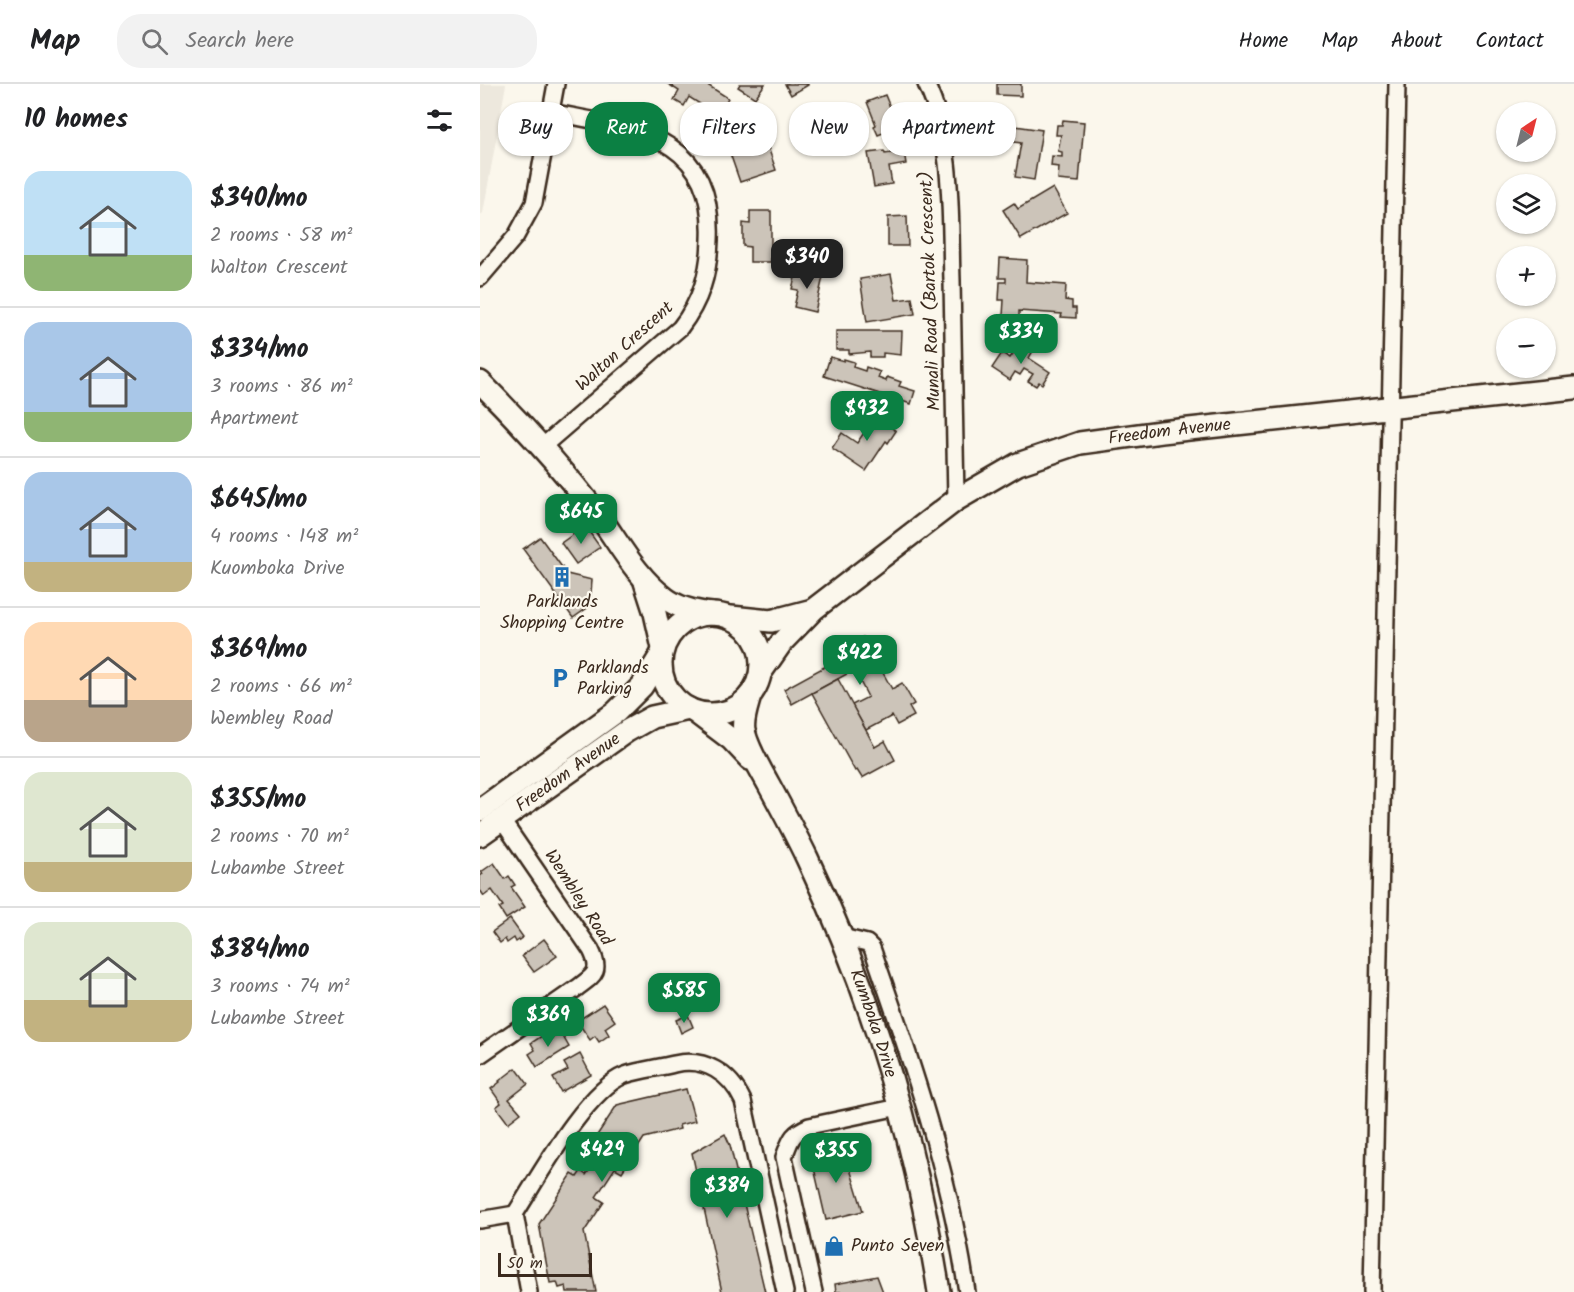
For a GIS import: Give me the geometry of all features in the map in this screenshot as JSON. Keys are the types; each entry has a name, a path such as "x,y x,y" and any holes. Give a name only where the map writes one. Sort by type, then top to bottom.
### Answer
{"main road":[{"path":"482,387 542,447 596,512 642,576 655,613 662,651 661,669 664,682 671,695 692,710 710,714 725,712 739,706 750,696 761,672 761,658 750,633 740,623 719,615 696,616 682,623 670,634 662,651"},
{"name":"Freedom Avenue","path":"761,672 782,642 814,609 956,500 1018,464 1080,443 1391,406 1574,388"},
{"name":"Freedom Avenue","path":"642,576 665,598 697,612 771,621 814,609"},
{"name":"Freedom Avenue","path":"480,810 616,712 642,686 662,651"},
{"name":"Kumboka Drive","path":"750,696 744,717 744,730 761,770 797,836 832,912 875,1024 899,1107 927,1219 939,1292"},
{"name":"Freedom Avenue","path":"480,835 627,731 663,713 692,710"},
{"name":"Kumboka Drive","path":"692,710 732,740 761,770"}],"street":[{"path":"553,102 556,84"},
{"path":"1372,1292 1397,84"},
{"name":"Munali Road (Bartok Crescent)","path":"932,88 943,138 950,205 956,500"},
{"name":"Walton Crescent","path":"542,447 680,328 696,304 706,278 709,262 710,207 704,187 691,163 676,149 639,130 573,116"},
{"path":"480,278 516,236 534,203 543,156"},
{"name":"Wembley Road","path":"480,1055 591,978 596,970 597,962 501,819"},
{"path":"842,938 867,943 872,948 906,1044 937,1150 963,1260 968,1292"},
{"path":"883,1051 906,1044"},
{"path":"529,1292 515,1214 578,1119 609,1084 625,1075 687,1061 708,1065 725,1075 737,1087 743,1101 785,1292"},
{"path":"814,1292 784,1157 792,1137 809,1126 899,1107"},
{"path":"480,1220 515,1214"}],"shaded area":[{"path":"480,84 506,84 503,102 498,102 498,129 483,213 480,215"}],"building":[{"path":"668,84 706,84 728,98 726,102 697,102 689,97 686,102 680,104 674,100 679,91"},
{"path":"740,84 765,84 755,98 738,87"},
{"path":"785,84 808,84 808,85 791,95"},
{"path":"997,84 1021,84 1021,96 997,95"},
{"path":"885,95 888,102 881,102 881,134 878,135 869,102 867,102"},
{"path":"1063,120 1084,122 1079,182 1058,180 1059,167 1051,166 1052,156 1062,157 1062,152 1058,151 1061,135 1056,135 1057,125 1062,125"},
{"path":"1016,126 1042,130 1034,180 1015,177 1021,143 1016,142"},
{"path":"881,151 881,156 905,156 906,164 889,167 892,184 874,187 869,153"},
{"path":"731,156 771,156 776,170 740,182"},
{"path":"1053,188 1067,213 1021,239 1003,210 1014,203 1018,209"},
{"path":"750,211 771,211 771,262 750,262 750,247 743,246 743,223 750,224"},
{"path":"907,216 908,246 888,246 888,217"},
{"path":"1000,258 1027,260 1026,282 1066,285 1065,300 1072,301 1072,308 1076,308 1076,318 1061,317 1062,314 1019,311 1019,317 1003,316 1004,300 999,300 1000,282 1006,282 1006,278 999,278"},
{"path":"797,270 823,277 815,312 794,307 798,290 792,289"},
{"path":"891,274 896,300 912,298 915,314 867,322 860,279"},
{"path":"836,331 902,331 901,355 883,353 883,357 870,357 870,352 849,354 849,350 836,350"},
{"path":"1021,342 1033,351 1029,358 1050,372 1042,384 1039,382 1036,386 1028,381 1033,374 1024,369 1020,375 1015,372 1010,380 992,368 1002,353 1010,358"},
{"path":"830,357 854,362 853,367 865,371 866,367 880,372 878,378 886,381 887,377 901,382 899,386 915,391 911,404 824,376"},
{"path":"878,412 895,424 892,428 896,431 888,443 886,441 866,471 832,448 842,433 857,443"},
{"path":"585,526 600,547 576,564 561,543"},
{"name":"Parklands Shopping Centre","path":"540,537 567,574 592,580 590,606 573,618 523,549"},
{"path":"863,637 892,689 902,683 914,704 909,707 914,716 897,725 892,716 866,730 852,705 868,697 854,670 792,704 784,689 839,659 835,653"},
{"path":"838,679 875,747 885,741 895,760 862,778 857,770 855,771 812,693"},
{"path":"494,863 505,879 509,876 515,885 511,887 525,907 506,919 499,908 503,906 492,890 484,896 480,890 480,876 483,874 481,872"},
{"path":"510,919 523,937 516,942 514,938 507,943 505,939 500,943 492,932"},
{"path":"544,939 557,956 534,972 522,956"},
{"path":"603,1004 615,1021 605,1028 609,1035 599,1042 595,1036 590,1040 577,1021"},
{"path":"688,1015 693,1027 681,1033 676,1020"},
{"path":"548,1032 552,1038 561,1033 569,1047 537,1067 529,1054 535,1050 531,1043"},
{"path":"580,1054 591,1075 561,1092 553,1078 568,1070 564,1063"},
{"path":"516,1068 528,1084 509,1099 521,1113 508,1123 496,1107 501,1103 491,1089"},
{"path":"686,1089 695,1121 679,1125 680,1129 644,1138 622,1172 615,1168 596,1197 604,1202 584,1232 596,1292 567,1292 566,1286 559,1288 557,1282 550,1283 539,1224 572,1174 577,1177 581,1171 586,1175 593,1165 586,1161 589,1158 584,1155 617,1105"},
{"path":"725,1134 730,1145 765,1292 722,1292 692,1153"},
{"path":"843,1146 863,1211 826,1220 811,1155"},
{"path":"877,1276 883,1292 836,1292 835,1284"}],"place":[{"name":"Parklands Shopping Centre","path":"562,577"},
{"name":"Parklands Parking","path":"560,678"},
{"name":"Punto Seven","path":"834,1246"}]}
